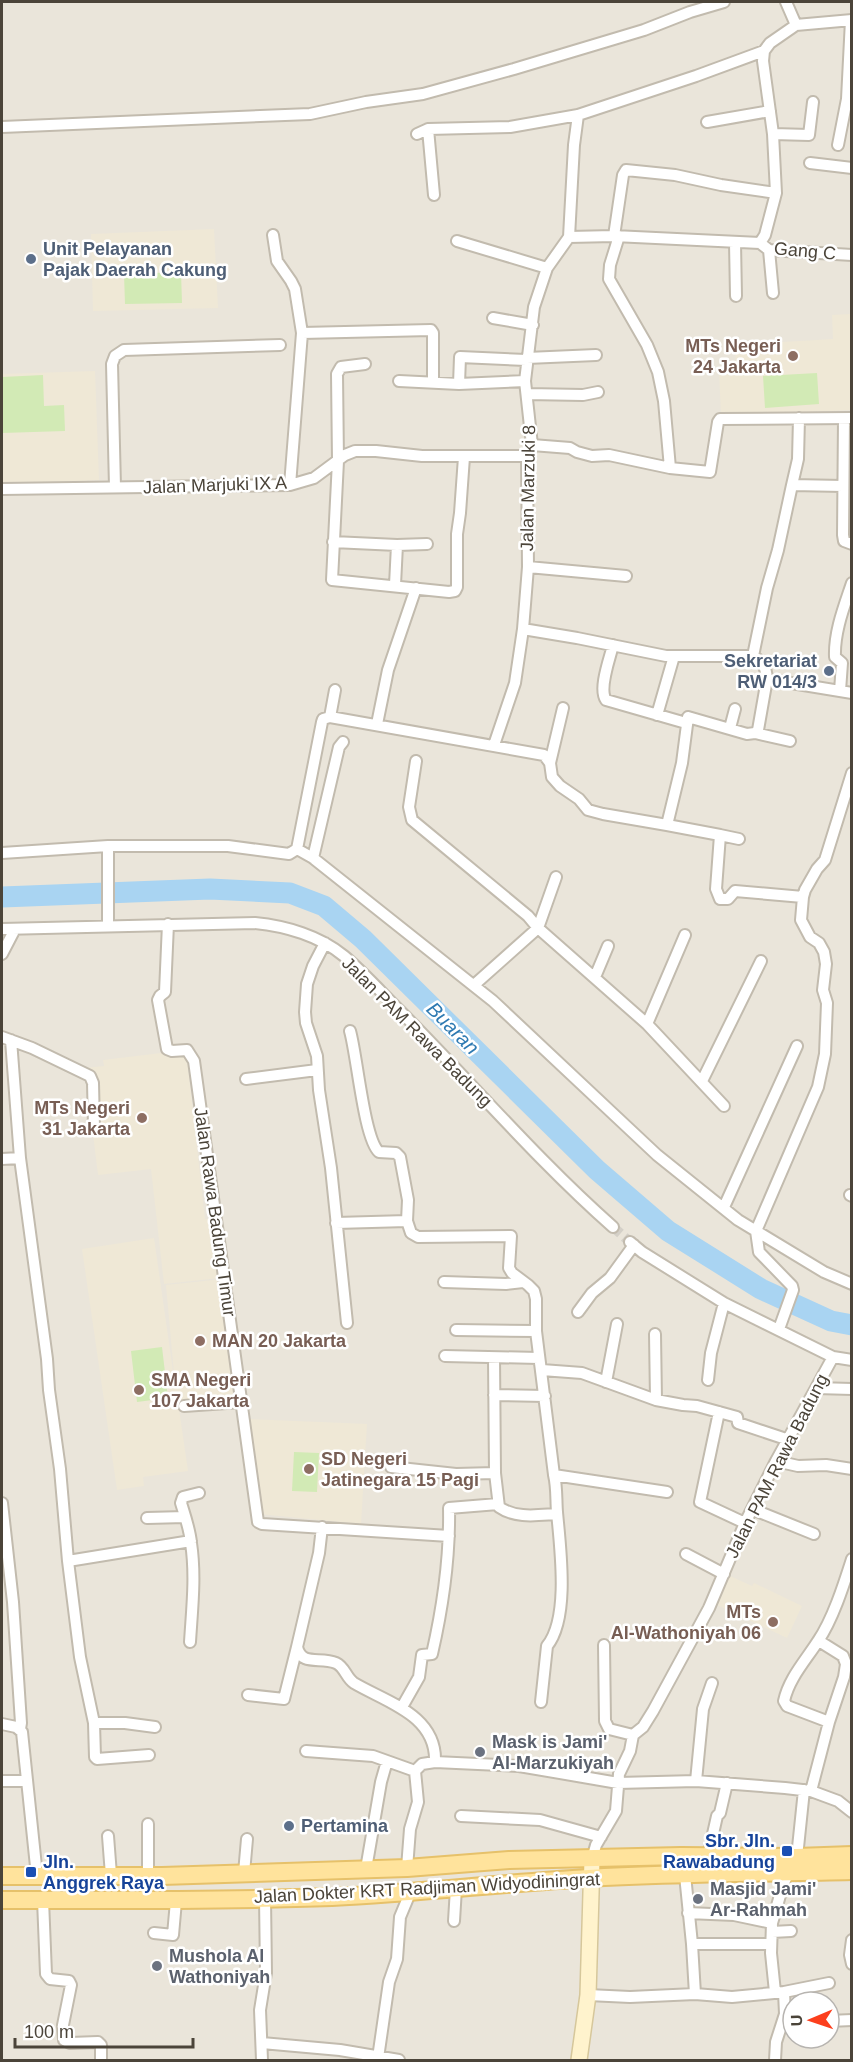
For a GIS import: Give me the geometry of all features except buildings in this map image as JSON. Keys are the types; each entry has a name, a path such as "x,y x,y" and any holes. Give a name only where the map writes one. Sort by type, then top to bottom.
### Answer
{"main road":[{"name":"Jalan Dokter KRT Radjiman Widyodiningrat","path":"2,1900 176,1901 410,1893 592,1878 685,1875 793,1865 852,1855"},
{"name":"Jalan Dokter KRT Radjiman Widyodiningrat","path":"2,1876 148,1876 407,1868 509,1860 708,1856 852,1871"}],"street":[{"path":"2,127 310,114 446,88 644,30 724,2"},
{"path":"773,293 765,236 776,193 773,134 763,61 764,51 791,11 851,20 847,99 838,146"},
{"path":"417,134 428,129 510,127 578,115 764,51"},
{"path":"773,134 808,135 813,102"},
{"path":"706,122 770,111"},
{"path":"578,115 568,237 616,236 765,246"},
{"path":"428,129 434,195"},
{"path":"810,163 852,168"},
{"path":"670,468 664,401 658,372 647,345 609,279 623,175 626,170 675,175 721,186 776,193"},
{"path":"273,236 277,261 295,289 302,333 290,485"},
{"name":"Jalan Marzuki 8","path":"494,745 515,683 523,629 528,567 527,456 532,444 525,381 534,307 547,268 568,237"},
{"path":"458,241 547,268"},
{"path":"735,243 735,297"},
{"name":"Gang C","path":"765,246 852,255"},
{"path":"493,318 533,325"},
{"path":"302,333 431,330 433,333 433,382"},
{"path":"115,487 112,364 115,356 124,350 280,345"},
{"path":"459,384 460,357 527,359 596,355"},
{"path":"365,364 341,367 337,374 339,461 332,580 455,591 457,587 457,534 464,457"},
{"path":"399,381 459,384 525,381"},
{"path":"527,394 583,395 598,392"},
{"path":"753,656 798,459 799,418"},
{"path":"532,444 570,448 592,456 609,455 670,468 711,472 720,419 848,418 843,486 843,535 846,543 852,544"},
{"name":"Jalan Marjuki IX A","path":"2,489 290,485 314,478 345,455 355,451 464,457 527,456"},
{"path":"792,485 843,486"},
{"path":"333,542 427,544"},
{"path":"394,585 397,545"},
{"path":"528,567 626,576"},
{"path":"840,691 842,662 835,657 835,649 837,633 852,583"},
{"path":"378,724 388,670 416,588"},
{"path":"523,629 658,655 753,656 762,661 766,668 767,679 758,730 755,733"},
{"path":"613,645 603,690 604,698 687,723"},
{"path":"657,715 675,656"},
{"path":"767,679 852,693"},
{"path":"330,717 335,690"},
{"path":"563,708 550,764 552,777 560,786 579,799 588,810 739,839"},
{"path":"730,728 735,709"},
{"path":"2,853 228,846 289,854 297,849 322,722 323,719 330,717 544,755 550,764"},
{"path":"667,825 682,763 687,719 690,717 747,734 755,733 790,741"},
{"path":"313,858 339,747 343,742"},
{"path":"416,761 409,807 412,820 528,916 538,928 647,1024 724,1106"},
{"path":"779,1329 792,1294 792,1286 759,1252 756,1231 818,1087 825,1054 827,1003 823,990 826,964 824,952 819,943 810,937 801,920 803,897 817,869 825,860 852,773"},
{"path":"720,836 718,898 728,899 735,891 803,897"},
{"path":"108,848 108,922"},
{"path":"297,849 313,858 474,985 657,1155 756,1231 824,1272 852,1284"},
{"path":"474,985 538,928 556,877"},
{"name":"Jalan PAM Rawa Badung","path":"2,928 108,922 255,923 273,925 315,938 343,955 530,1148 613,1227"},
{"name":"Jalan Rawa Badung Timur","path":"168,924 165,992 158,1000 165,1045 170,1050 188,1050 194,1061 258,1522 322,1527"},
{"path":"2,954 15,929"},
{"path":"647,1024 685,935"},
{"path":"325,944 313,966 308,984 306,1023 317,1056 331,1168 346,1323"},
{"path":"595,977 608,946"},
{"path":"702,1081 761,961"},
{"path":"350,1031 355,1045 363,1103 374,1146 379,1152 396,1153 400,1157 408,1200 407,1221 411,1233 418,1237 511,1236 510,1268 512,1274 534,1291 536,1331 561,1547 560,1603 551,1641 547,1646 541,1702"},
{"path":"6,1038 90,1076 93,1083 94,1127"},
{"path":"6,1038 47,1359 68,1561 80,1657 94,1723 96,1758 149,1755"},
{"path":"724,1207 797,1046"},
{"path":"246,1079 317,1070"},
{"path":"2,1159 20,1158"},
{"path":"336,1223 407,1221"},
{"name":"Jalan PAM Rawa Badung","path":"578,1312 592,1293 610,1278 632,1244 724,1303 833,1357 745,1523 709,1608 653,1711 643,1727 633,1735 630,1751 620,1774 616,1811 596,1845 592,1859 588,1995 579,2061"},
{"path":"444,1282 506,1284 523,1281"},
{"path":"708,1380 711,1353 724,1303"},
{"path":"606,1382 617,1324"},
{"path":"456,1330 536,1331"},
{"path":"655,1334 656,1400"},
{"path":"446,1356 539,1358"},
{"path":"833,1357 852,1360"},
{"path":"494,1358 495,1473 498,1504 506,1512 521,1515 557,1514"},
{"path":"542,1371 582,1373 656,1400 682,1406 696,1406 737,1417 738,1424 789,1440"},
{"path":"816,1388 852,1389"},
{"path":"494,1395 545,1396"},
{"path":"184,1406 241,1401"},
{"path":"719,1412 700,1502 745,1523"},
{"path":"776,1461 798,1466 826,1465 852,1469"},
{"path":"391,1467 456,1474 495,1473"},
{"path":"554,1475 667,1492"},
{"path":"190,1642 193,1588 191,1541 181,1499 199,1493"},
{"path":"2,1503 13,1602 20,1729 37,1876"},
{"path":"402,1707 419,1677 422,1654 432,1654 443,1605 450,1507 498,1504"},
{"path":"752,1509 814,1534"},
{"path":"147,1518 185,1517"},
{"path":"248,1695 285,1699 319,1553 322,1527 449,1536"},
{"path":"68,1561 191,1541"},
{"path":"686,1554 724,1574"},
{"path":"829,1722 788,1706 784,1701 796,1673 819,1641 842,1589 852,1559"},
{"path":"781,1996 771,1944 772,1928 783,1885 793,1865 807,1791 844,1677 846,1664 843,1656 819,1641"},
{"path":"604,1645 605,1721 609,1729 633,1735"},
{"path":"297,1647 299,1655 304,1659 335,1663 345,1671 351,1681 402,1707 418,1721 430,1738 435,1751 435,1762"},
{"path":"696,1781 703,1709 712,1683"},
{"path":"94,1723 131,1723 156,1727"},
{"path":"2,1724 20,1729"},
{"path":"306,1751 365,1754 415,1771"},
{"path":"366,1869 381,1782 387,1761"},
{"path":"415,1771 425,1763 435,1762 519,1766 618,1783 696,1781 727,1783 807,1791 838,1801 852,1812"},
{"path":"407,1868 410,1829 418,1802 415,1771"},
{"path":"2,1781 27,1781"},
{"path":"708,1856 727,1783"},
{"path":"461,1816 540,1820 601,1837"},
{"path":"148,1824 148,1876"},
{"path":"108,1836 111,1875"},
{"path":"244,1873 247,1839"},
{"path":"685,1875 695,1994"},
{"path":"454,1920 456,1888"},
{"path":"378,2058 389,1982 397,1959 400,1917 410,1893"},
{"path":"262,2061 260,2010 266,1973 265,1899"},
{"path":"43,1900 44,1963 47,1978 69,1981 71,1985 63,2025 64,2040 69,2043 98,2042 101,2044 101,2061"},
{"path":"154,1933 173,1935 176,1901"},
{"path":"688,1913 740,1916 772,1928 791,1931"},
{"path":"852,1940 850,1955 852,1964"},
{"path":"692,1944 771,1944"},
{"path":"588,1995 630,1997 695,1994 732,1997 830,1983"},
{"path":"775,2061 776,2042 781,2031"},
{"path":"262,2043 340,2050 399,2061"}],"shaded area":[{"path":"2,2 851,2 851,2060 2,2060"},
{"path":"214,229 218,308 93,311 91,234"},
{"name":"MTs Negeri 24 Jakarta","path":"851,314 851,410 721,417 719,368 736,367 735,345 833,339 832,315"},
{"path":"95,371 99,480 2,485 2,374"},
{"name":"MTs Negeri 31 Jakarta","path":"186,1050 205,1219 213,1219 220,1278 164,1284 151,1169 98,1175 85,1068 104,1066 103,1060"},
{"name":"SMA Negeri 107 Jakarta","path":"154,1238 175,1385 166,1285 223,1279 234,1396 178,1402 188,1471 143,1477 144,1486 117,1490 82,1249"},
{"name":"SD Negeri Jatinegara 15 Pagi","path":"249,1419 367,1424 361,1524 259,1514"},
{"name":"MTs Al-Wathoniyah 06","path":"728,1575 752,1586 754,1583 802,1606 787,1638 715,1604"}],"green space":[{"path":"181,272 182,303 125,304 124,274"},
{"path":"817,373 819,404 765,408 763,376"},
{"path":"43,375 44,406 64,405 65,431 2,433 2,377"},
{"path":"162,1347 168,1398 137,1402 131,1351"},
{"path":"294,1452 319,1453 317,1492 292,1491"}],"waterway":[{"name":"Buaran","path":"2,897 210,889 290,893 324,906 363,939 597,1170 668,1231 761,1289 831,1321 852,1325"}],"tunnel":[{"path":"613,1227 630,1242"}],"place":[{"name":"Unit Pelayanan Pajak Daerah Cakung","path":"31,259"},
{"name":"MTs Negeri 24 Jakarta","path":"793,356"},
{"name":"Sekretariat RW 014/3","path":"829,671"},
{"name":"MTs Negeri 31 Jakarta","path":"142,1118"},
{"name":"MAN 20 Jakarta","path":"200,1341"},
{"name":"SMA Negeri 107 Jakarta","path":"139,1390"},
{"name":"SD Negeri Jatinegara 15 Pagi","path":"309,1469"},
{"name":"MTs Al-Wathoniyah 06","path":"773,1622"},
{"name":"Mask is Jami' Al-Marzukiyah","path":"480,1752"},
{"name":"Pertamina","path":"289,1826"},
{"name":"Sbr. Jln. Rawabadung","path":"787,1851"},
{"name":"Jln. Anggrek Raya","path":"31,1872"},
{"name":"Masjid Jami' Ar-Rahmah","path":"698,1899"},
{"name":"Mushola Al Wathoniyah","path":"157,1966"}]}
